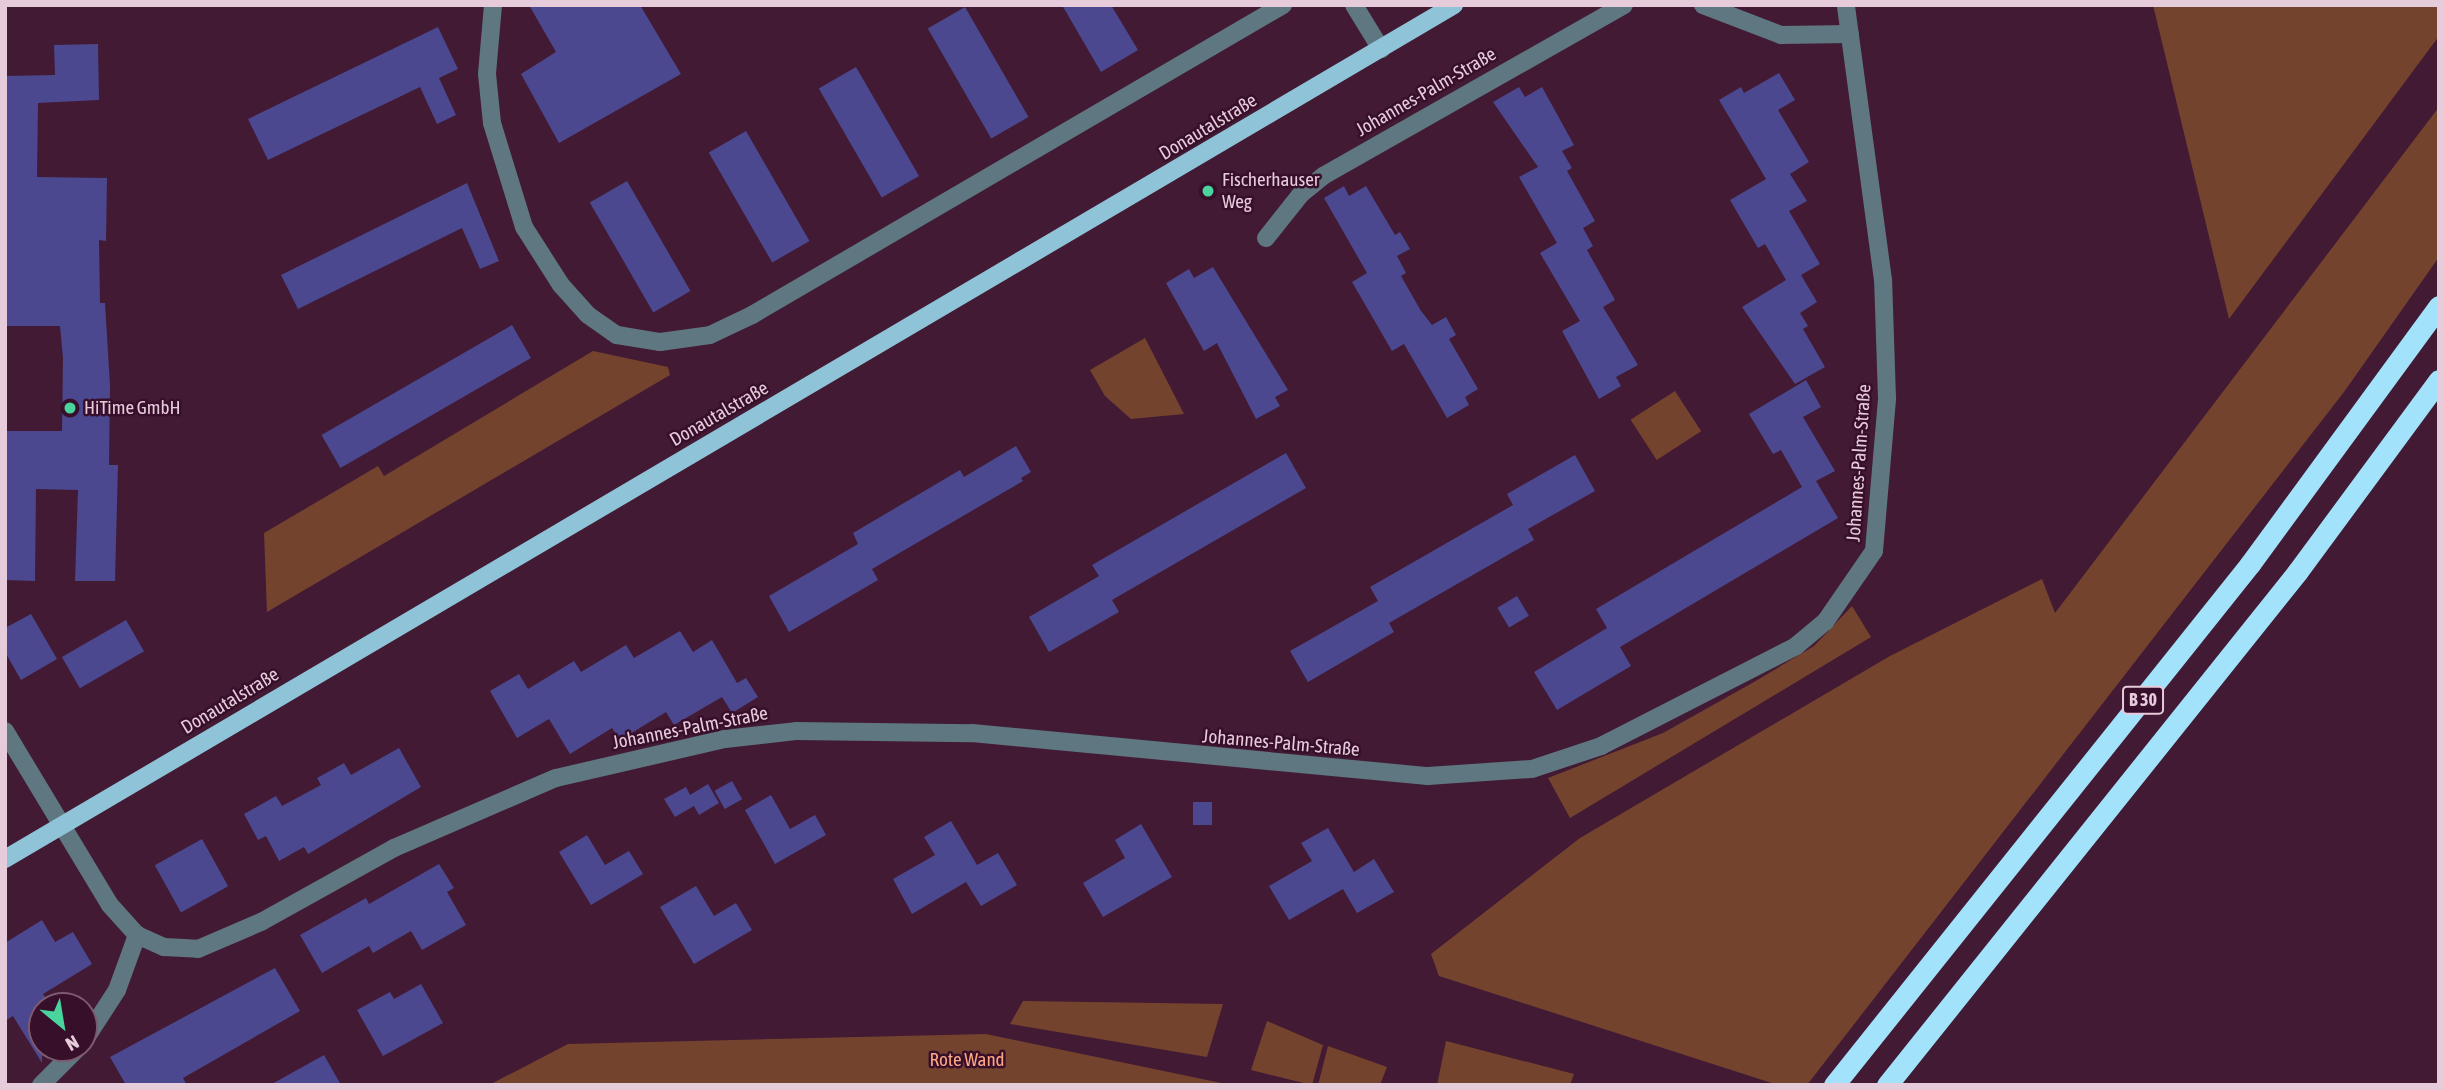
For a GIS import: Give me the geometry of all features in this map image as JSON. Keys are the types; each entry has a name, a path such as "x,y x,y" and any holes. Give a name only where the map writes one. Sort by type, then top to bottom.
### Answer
{"highway":[{"name":"B 30","path":"1834,1085 2250,564 2439,306"},
{"name":"B 30","path":"1886,1085 2298,571 2439,380"}],"main road":[{"name":"Donautalstraße","path":"5,859 1454,5"}],"street":[{"path":"493,5 487,74 492,123 527,233 570,297 608,331 660,342 710,335 752,315 1283,5"},
{"path":"1354,5 1381,49"},
{"name":"Johannes-Palm-Straße","path":"1266,238 1301,194 1323,176 1624,5"},
{"path":"1703,5 1781,36 1850,34"},
{"name":"Johannes-Palm-Straße","path":"5,731 110,905 138,934 164,947 198,949 254,925 394,848 556,778 725,739 796,731 972,733 1428,776 1532,769 1601,746 1796,646 1825,622 1874,551 1887,398 1883,280 1846,5"},
{"path":"98,1019 117,990 138,934"},
{"path":"41,1085 64,1062"}],"green space":[{"path":"2153,5 2439,5 2439,36 2229,319"},
{"path":"2439,107 2439,257 2344,392 1807,1085 1778,1085 1439,976 1431,954 1580,838 1890,656 2042,579 2055,613"},
{"path":"1145,338 1184,414 1131,419 1105,396 1090,370"},
{"path":"593,351 668,367 670,375 267,612 264,533 378,466 384,476"},
{"path":"1675,391 1701,431 1657,460 1631,420"},
{"path":"1852,606 1871,637 1570,818 1548,778 1663,733 1754,682 1814,646"},
{"path":"1023,1001 1223,1004 1207,1057 1010,1024"},
{"path":"1267,1021 1323,1045 1312,1085 1251,1070"},
{"name":"Rote Wand","path":"986,1034 1231,1085 489,1085 568,1044"},
{"path":"1446,1041 1574,1074 1570,1085 1437,1085"},
{"path":"1328,1046 1387,1067 1380,1085 1318,1085"}],"building":[{"path":"529,5 640,5 681,74 559,143 521,74 556,52"},
{"path":"1062,5 1111,5 1138,50 1101,72"},
{"path":"965,7 1028,117 991,138 928,28"},
{"path":"438,27 458,69 439,78 456,115 437,124 420,87 268,160 248,119"},
{"path":"98,44 99,100 38,103 37,177 107,178 106,241 99,240 100,303 105,303 110,385 109,465 118,465 115,581 75,581 78,490 36,489 35,581 5,580 5,431 62,431 63,358 60,326 5,326 5,76 55,75 54,45"},
{"path":"856,67 919,176 882,198 819,88"},
{"path":"1779,73 1795,100 1778,110 1809,162 1790,174 1807,201 1789,211 1820,264 1801,275 1817,302 1800,313 1808,326 1803,329 1825,367 1795,384 1742,307 1786,280 1765,244 1758,248 1730,200 1766,179 1719,100 1741,87 1744,93"},
{"path":"1519,87 1525,97 1542,87 1574,145 1562,151 1572,168 1567,171 1595,221 1583,228 1593,246 1587,250 1615,300 1603,307 1638,365 1616,377 1621,386 1599,399 1562,331 1580,321 1540,253 1557,243 1519,177 1538,167 1493,102"},
{"path":"746,131 810,241 772,262 709,152"},
{"path":"627,181 690,291 653,312 590,202"},
{"path":"467,183 499,261 480,269 462,228 298,309 281,275"},
{"path":"1344,186 1349,196 1366,186 1395,235 1400,232 1410,249 1397,256 1406,273 1401,276 1421,311 1432,325 1446,317 1456,335 1449,339 1478,389 1465,397 1469,405 1447,418 1404,344 1392,351 1352,282 1367,273 1324,198"},
{"path":"1213,267 1288,390 1275,397 1280,406 1256,419 1217,343 1204,351 1166,283 1189,269 1194,278"},
{"path":"512,325 531,358 340,468 321,435"},
{"path":"1806,380 1821,407 1803,417 1835,471 1816,481 1838,518 1620,647 1631,666 1557,710 1534,672 1607,628 1596,609 1802,487 1781,450 1773,454 1749,414"},
{"path":"1016,446 1031,472 1021,478 1023,481 872,569 878,580 789,632 769,596 858,544 853,533 960,470 964,477"},
{"path":"1286,453 1306,488 1112,600 1119,612 1049,652 1029,617 1099,576 1092,565"},
{"path":"1575,455 1595,491 1528,529 1534,540 1389,623 1394,632 1308,682 1290,651 1378,601 1370,587 1513,505 1507,494"},
{"path":"1517,596 1529,616 1509,628 1497,608"},
{"path":"31,614 57,659 21,680 5,652 5,628"},
{"path":"126,620 144,651 80,688 62,657"},
{"path":"680,631 693,652 712,640 737,683 746,678 758,697 732,713 722,697 674,725 666,712 620,740 612,728 570,754 549,719 517,738 490,691 519,674 528,689 574,661 581,672 626,645 634,658"},
{"path":"399,748 421,787 308,854 304,847 279,861 266,836 258,840 244,814 276,796 282,806 321,785 317,778 344,763 351,775"},
{"path":"732,781 742,799 725,809 715,791"},
{"path":"708,784 719,803 699,815 694,806 675,817 664,799 686,787 690,795"},
{"path":"771,795 790,829 815,815 826,835 775,864 745,810"},
{"path":"1193,802 1212,802 1212,825 1193,825"},
{"path":"951,821 977,865 998,853 1017,885 981,906 966,882 912,914 893,879 935,855 924,837"},
{"path":"1141,824 1172,877 1103,917 1083,883 1125,858 1115,840"},
{"path":"1328,828 1354,872 1374,859 1394,892 1357,913 1343,889 1289,920 1269,886 1312,861 1301,843"},
{"path":"587,835 605,865 629,851 643,874 591,905 559,852"},
{"path":"202,839 228,886 181,912 155,865"},
{"path":"439,864 454,888 447,892 466,925 422,950 411,931 373,953 369,946 322,973 300,935 366,898 369,904"},
{"path":"696,886 714,916 736,903 752,930 694,964 660,907"},
{"path":"42,920 55,942 73,932 92,964 46,992 28,992 28,1040 13,1016 5,1021 5,943"},
{"path":"275,968 300,1011 183,1078 187,1085 126,1085 110,1057"},
{"path":"421,984 443,1023 383,1056 357,1010 390,992 394,999"},
{"path":"324,1055 341,1085 270,1085"}],"place":[{"name":"Fischerhauser Weg","path":"1208,191"},
{"name":"HiTime GmbH","path":"70,408"}]}
